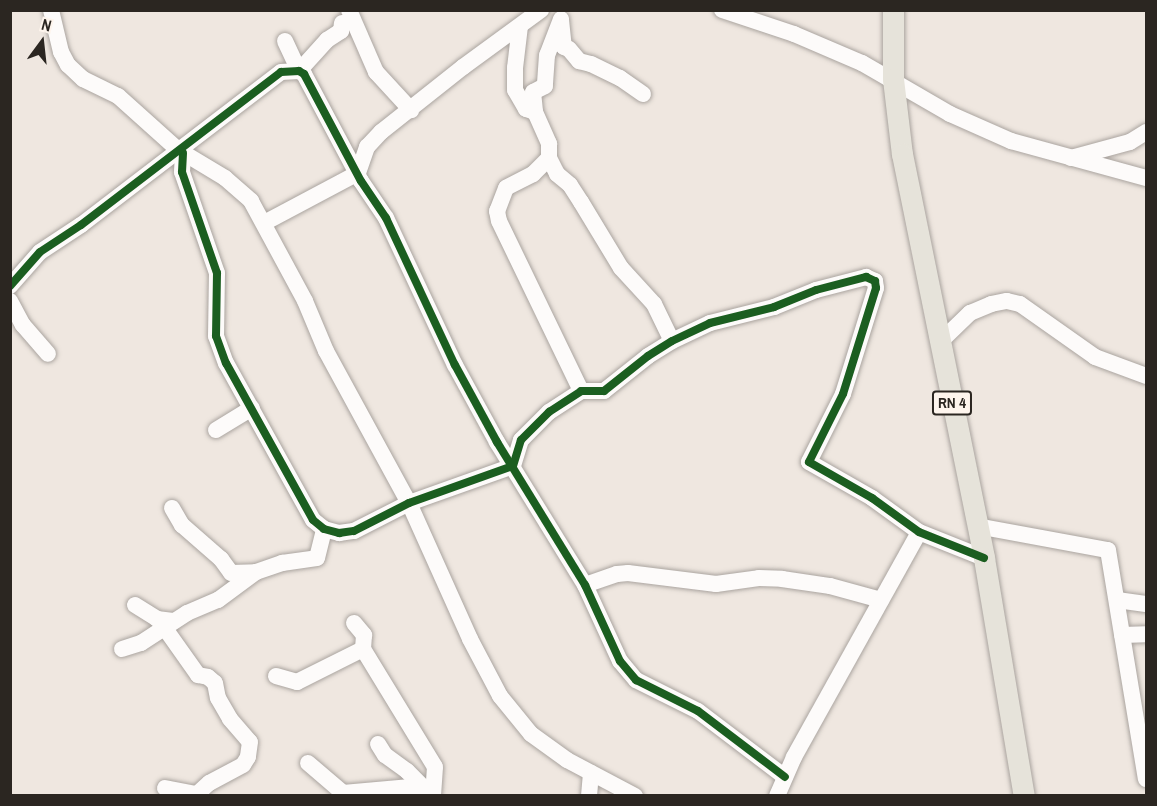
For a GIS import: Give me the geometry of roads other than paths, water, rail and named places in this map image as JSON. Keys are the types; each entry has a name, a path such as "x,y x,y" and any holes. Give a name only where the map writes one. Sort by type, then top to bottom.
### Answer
{"main road":[{"name":"RN 4","path":"893,10 892,79 902,154 984,558 1024,795"}],"street":[{"path":"51,10 61,52 68,65 83,79 118,96 180,151 225,178 251,201 305,301 326,351 409,502 455,608 500,696 531,734 567,760 635,795"},
{"path":"264,223 358,173 367,147 463,67 541,10"},
{"path":"722,10 794,34 862,63 950,114 1011,141 1146,178"},
{"path":"559,15 564,47 569,49 579,61 591,64 620,78 643,94"},
{"path":"559,15 547,55 545,86 533,92 535,112 549,144 549,158 556,174 570,185 582,202 621,268 654,304 672,341"},
{"path":"10,286 40,252 81,225 281,72 299,71 327,40 341,31 346,16"},
{"path":"346,16 376,72 411,110"},
{"path":"520,26 514,68 515,90 526,109 535,112"},
{"path":"285,41 299,71 311,82 358,173 386,218 455,365 585,585 620,661 636,680 698,711 785,777"},
{"path":"1070,158 1130,142 1146,132"},
{"path":"343,145 367,147"},
{"path":"180,151 182,172 217,273 216,336 226,363 313,520 324,530 339,534 354,531 409,502 513,465"},
{"path":"549,158 533,174 506,188 497,211 499,222 582,391"},
{"path":"513,465 521,440 549,412 582,391 604,391 672,341 710,323 774,307 816,290 866,278 875,281 876,288 843,394 809,462 872,498 919,532 984,558"},
{"path":"10,301 23,325 48,354"},
{"path":"940,342 970,313 1007,301 1020,304 1095,357 1146,376"},
{"path":"216,430 252,408"},
{"path":"172,508 182,525 221,560 231,573 256,572 282,563 317,558 324,530"},
{"path":"977,526 1108,549 1146,779"},
{"path":"777,795 919,532"},
{"path":"122,649 141,643 168,624 218,600 256,572"},
{"path":"585,585 617,573 716,584 759,578 782,579 830,586 881,600"},
{"path":"1117,600 1146,604"},
{"path":"135,606 168,624 198,675 208,677 215,683 224,708 250,742 248,757 243,765 226,772 199,795 165,788"},
{"path":"354,623 364,635 363,649 435,767 429,792"},
{"path":"1122,634 1146,634"},
{"path":"276,676 297,682 363,649"},
{"path":"378,744 385,755 407,771 429,792"},
{"path":"308,763 343,793 429,792"},
{"path":"590,795 591,773"}]}
